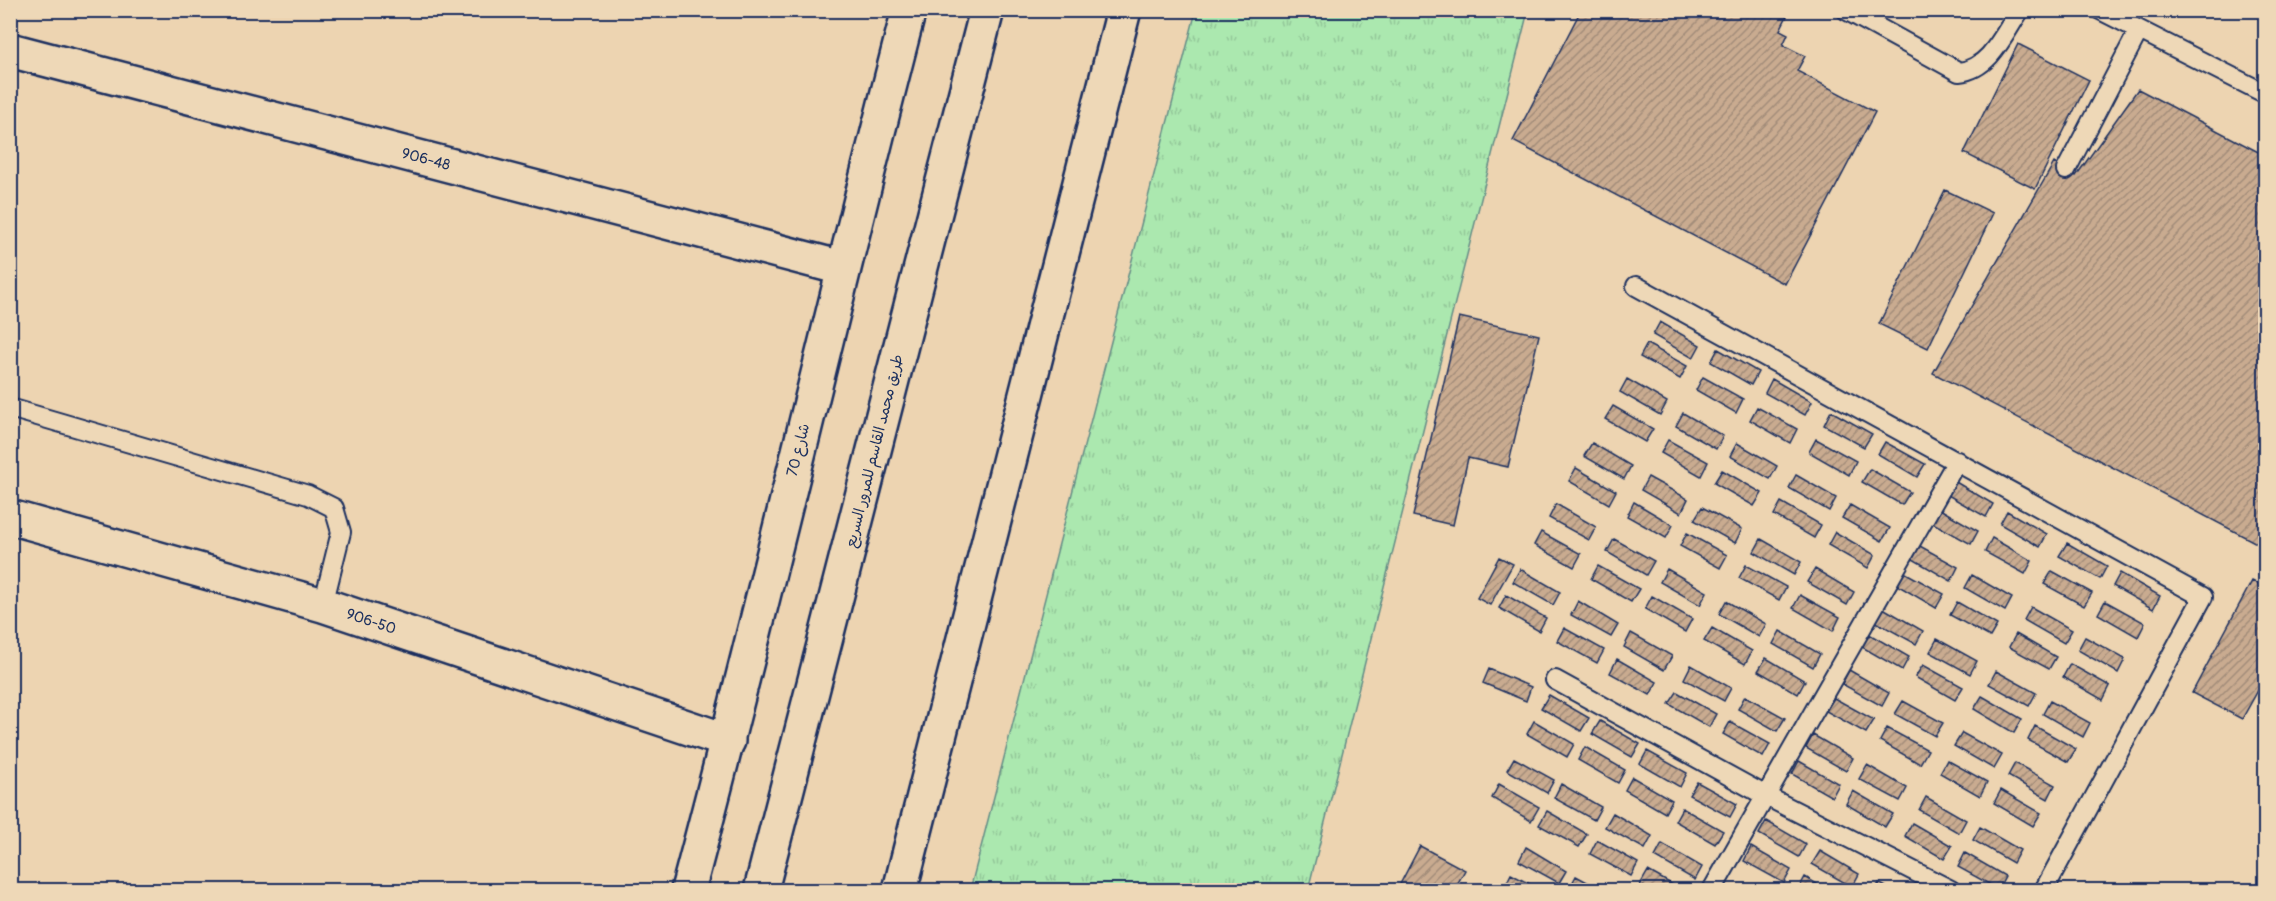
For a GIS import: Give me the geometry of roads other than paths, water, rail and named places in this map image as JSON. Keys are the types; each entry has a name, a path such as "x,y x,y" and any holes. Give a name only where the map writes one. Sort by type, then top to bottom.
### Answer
{"main road":[{"name":"شارع 70","path":"688,891 728,741 842,268 909,10"},
{"name":"طريق محمد القاسم للمرور السريع","path":"761,891 987,10"},
{"path":"900,891 1124,10"},
{"name":"906-48","path":"10,50 842,268"},
{"name":"906-50","path":"10,517 323,605 728,741"}],"lane":[{"path":"1846,10 1959,72 1972,71 1985,62 2020,10"},
{"path":"2100,10 2265,94"},
{"path":"2066,170 2139,30"},
{"path":"1636,286 2203,597 2044,891"},
{"path":"10,408 308,495 334,508 341,532 323,605"},
{"path":"1712,891 1957,461"},
{"path":"1555,680 1766,796 1951,891"}]}
